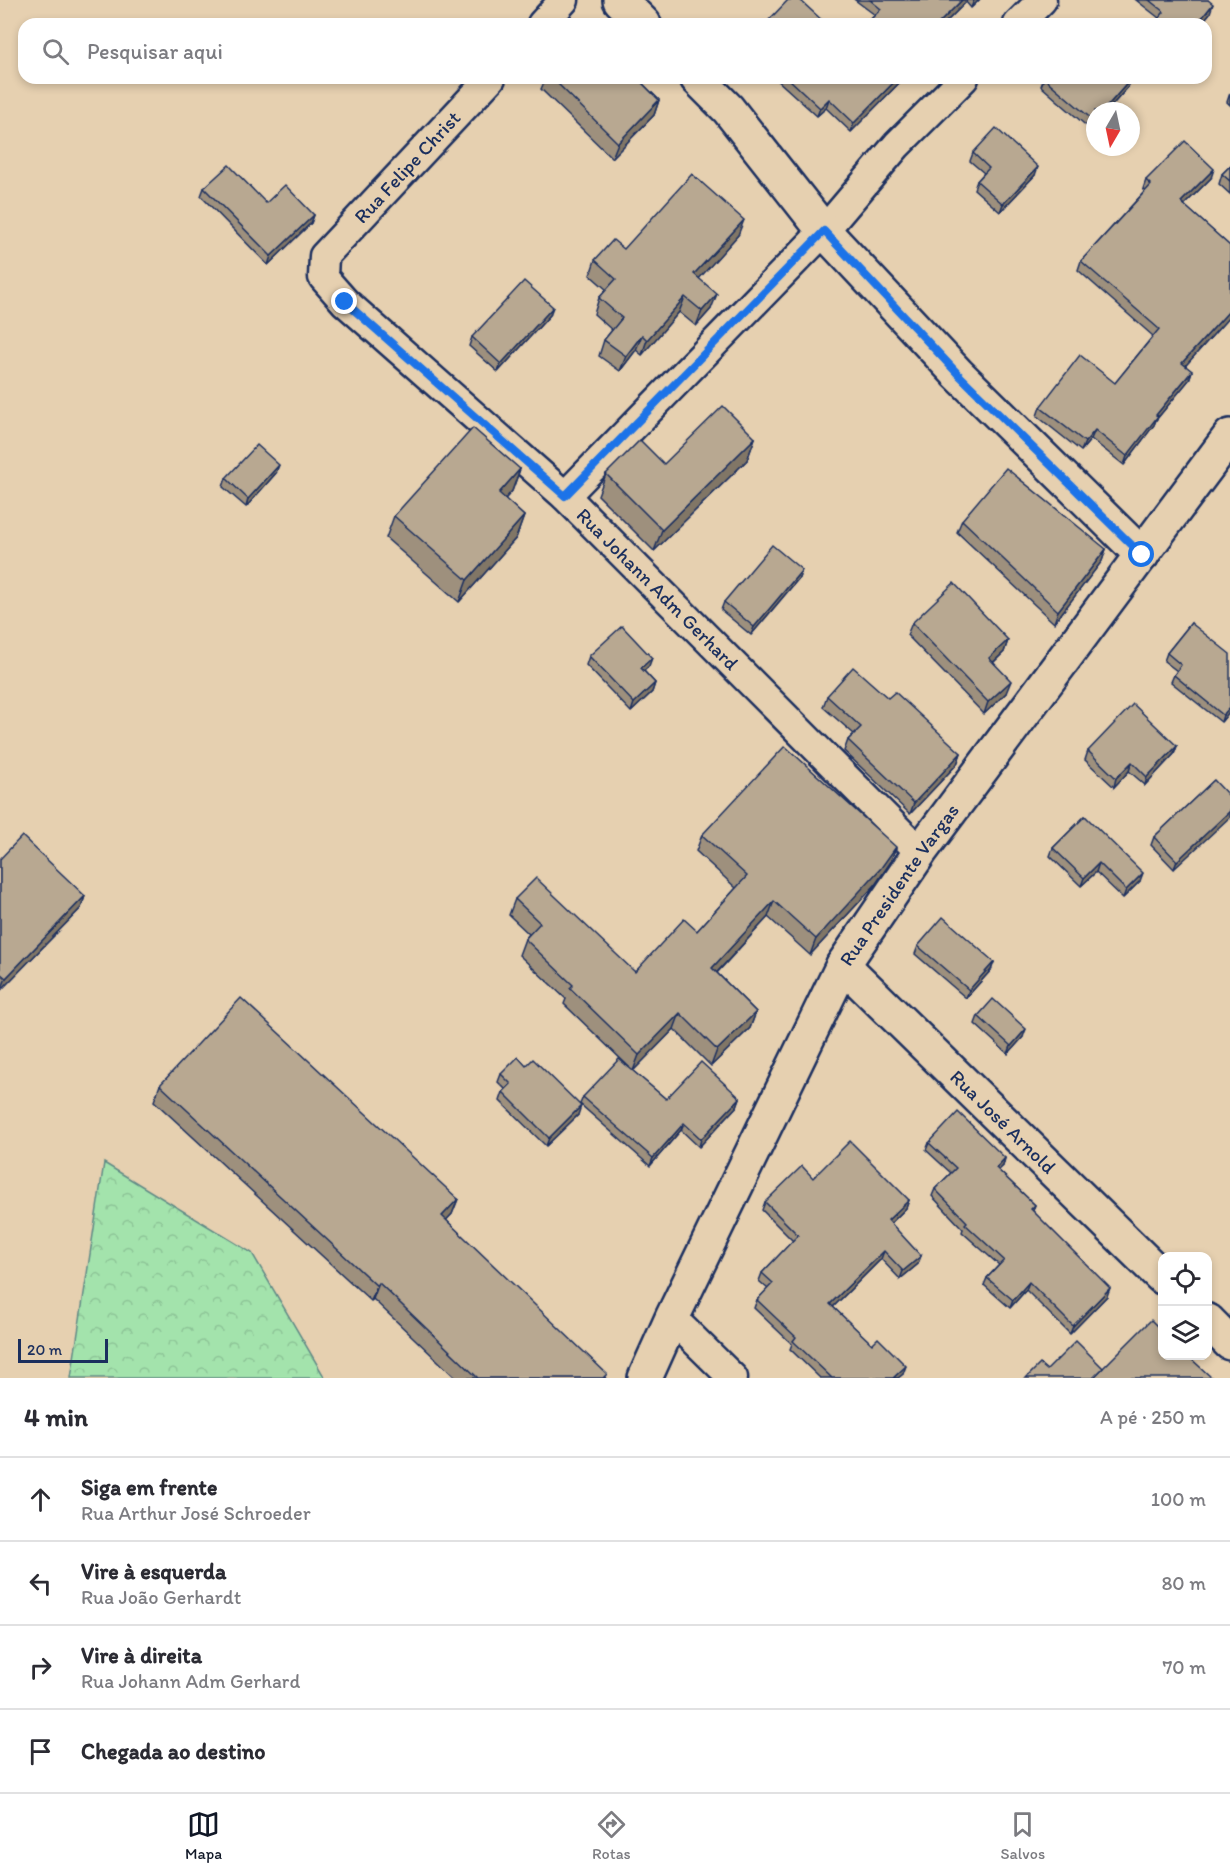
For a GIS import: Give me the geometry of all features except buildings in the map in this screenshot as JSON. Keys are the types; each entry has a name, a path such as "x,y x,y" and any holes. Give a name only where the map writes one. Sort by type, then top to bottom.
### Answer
{"street":[{"path":"548,18 564,0"},
{"path":"620,0 638,18"},
{"path":"1024,18 1042,0"},
{"name":"Rua Felipe Christ","path":"324,256 485,84"},
{"path":"703,84 728,109 824,231 958,374 1142,555"},
{"path":"565,496 824,231 897,144 958,84"},
{"name":"Rua Johann Adm Gerhard","path":"324,256 323,277 345,302 565,496 920,852"},
{"name":"Rua Presidente Vargas","path":"645,1378 843,965 920,852 1230,436"},
{"name":"Rua José Arnold","path":"843,965 1158,1273"},
{"path":"672,1318 733,1378"},
{"path":"1212,1325 1230,1343"}],"green space":[{"path":"104,1163 252,1253 325,1378 71,1378"}],"route":[{"path":"345,302 565,496 824,231 958,374 1142,555"}]}
